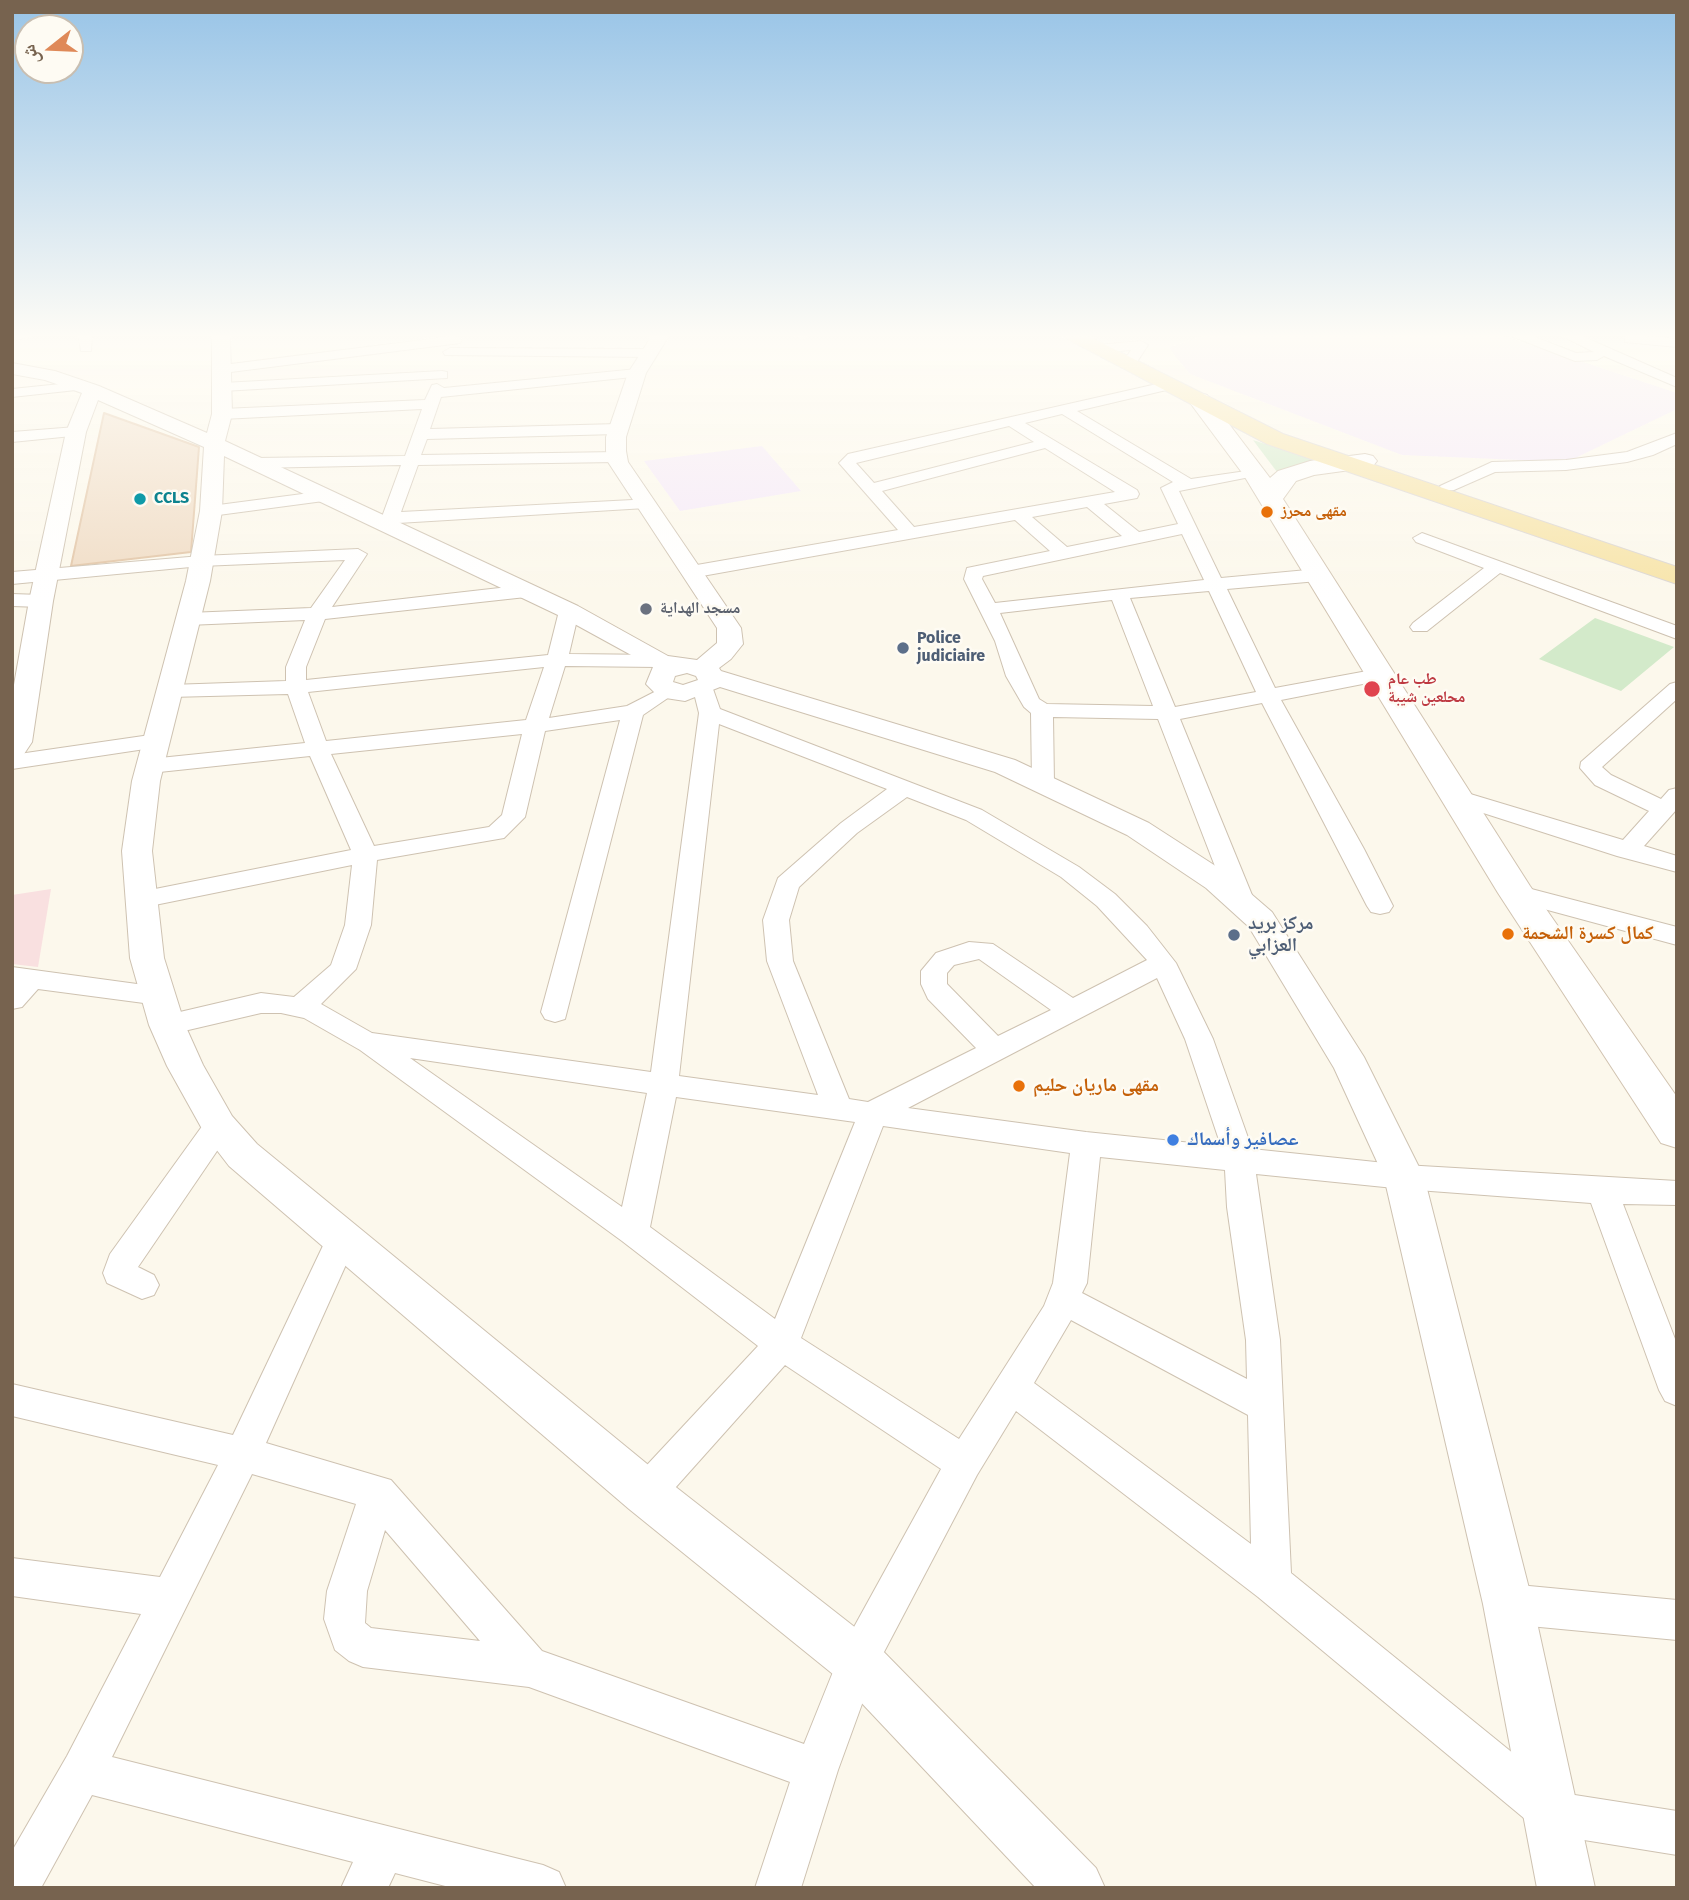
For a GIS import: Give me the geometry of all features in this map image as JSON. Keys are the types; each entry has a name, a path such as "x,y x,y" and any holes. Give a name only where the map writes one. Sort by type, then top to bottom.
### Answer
{"main road":[{"path":"1216,423 1262,485 1516,893 1677,1131"},
{"path":"1239,423 1600,543 1677,561"},
{"path":"1262,485 1287,476 1353,462 1448,486 1600,543 1677,576"}],"street":[{"path":"12,751 18,742 41,601 78,423"},
{"path":"218,423 211,512 188,620 154,754 137,851 147,958 163,1010 185,1066 219,1126 243,1155 341,1240 646,1493 857,1661 1076,1888"},
{"path":"236,423 255,463 393,524 569,611 904,788 974,815 1070,872 1114,908 1163,963 1199,1039 1240,1158 1243,1208 1264,1340 1272,1583"},
{"path":"300,1007 338,974 346,962 365,889 365,855 350,815 317,747 296,687 296,667 317,614 358,554 393,524 425,423"},
{"path":"620,423 617,457 731,635 722,654 694,679 664,1083 633,1232"},
{"path":"909,532 847,463 854,457 1003,423"},
{"path":"1013,423 1047,443 1158,490"},
{"path":"1079,423 1158,490 1186,528 1268,695 1380,906"},
{"path":"421,434 618,429"},
{"path":"12,437 76,432"},
{"path":"1448,486 1492,467 1566,466 1627,457 1647,452 1677,438"},
{"path":"871,489 1047,443"},
{"path":"255,463 617,457"},
{"path":"691,572 1158,490 1262,485"},
{"path":"211,512 325,495"},
{"path":"1090,501 1135,538"},
{"path":"393,524 646,503"},
{"path":"1018,513 1062,552"},
{"path":"1186,528 974,572 973,579 990,609 1016,676 1031,703 1042,710 1167,712 1378,675"},
{"path":"1422,538 1677,633"},
{"path":"12,578 201,561 358,554"},
{"path":"1420,627 1498,566"},
{"path":"990,609 1119,593 1318,575"},
{"path":"188,620 317,614 526,591"},
{"path":"1119,593 1241,901"},
{"path":"12,600 41,601"},
{"path":"140,900 365,855 496,833 513,817 535,726 557,660 569,611"},
{"path":"170,691 296,687 557,660 694,679 1005,766 1138,829 1181,856 1241,901 1261,920 1351,1066 1404,1177 1508,1604 1553,1813 1566,1888"},
{"path":"12,762 317,747 535,726 634,712 668,691 659,684 660,675 694,679"},
{"path":"1626,851 1670,802 1603,780 1591,768 1597,757 1677,688"},
{"path":"1042,710 1043,783"},
{"path":"555,1012 634,712"},
{"path":"837,1107 780,961 776,920 787,884 849,828 904,788"},
{"path":"1457,797 1626,851 1677,864"},
{"path":"1516,893 1677,936"},
{"path":"996,1050 934,984 934,971 945,959 969,951 984,950 1072,1011"},
{"path":"646,1493 782,1344 874,1112 1163,963"},
{"path":"12,1000 22,978 163,1010 261,1003 300,1007 335,1021 633,1232 782,1344 964,1463"},
{"path":"366,1042 1086,1144 1404,1177 1602,1191 1677,1193"},
{"path":"142,1285 119,1273 122,1264 219,1126"},
{"path":"778,1888 816,1770 857,1661 964,1463 1064,1300 1070,1283 1086,1144"},
{"path":"1602,1191 1677,1390"},
{"path":"16,1888 82,1771 243,1454 341,1240"},
{"path":"1064,1300 1266,1407"},
{"path":"1012,1387 1272,1583 1553,1813 1677,1832"},
{"path":"12,1400 243,1454 378,1493 529,1667"},
{"path":"378,1493 347,1591 344,1619 349,1636 363,1647 529,1667 816,1770"},
{"path":"12,1577 170,1598"},
{"path":"1508,1604 1677,1620"},
{"path":"82,1771 542,1888"},
{"path":"364,1888 384,1847"}],"shaded area":[{"path":"1317,423 1649,423 1567,462 1402,455"},
{"path":"762,446 801,491 680,511 644,461"},
{"path":"51,889 38,967 12,964 12,895"}],"green space":[{"path":"1253,440 1318,461 1280,476"},
{"path":"1595,618 1674,647 1621,691 1539,659"}],"building":[{"name":"CCLS","path":"102,423 131,423 199,447 191,552 71,566"}],"place":[{"name":"CCLS","path":"140,499"},
{"name":"مقهى محرز","path":"1267,512"},
{"name":"مسجد الهداية","path":"646,609"},
{"name":"Police judiciaire","path":"903,648"},
{"name":"طب عام محلعين شيبة","path":"1372,689"},
{"name":"كمال كسرة الشحمة","path":"1508,934"},
{"name":"مركز بريد العزابي","path":"1234,935"},
{"name":"مقهى ماريان حليم","path":"1019,1086"},
{"name":"عصافير وأسماك","path":"1173,1140"}]}
